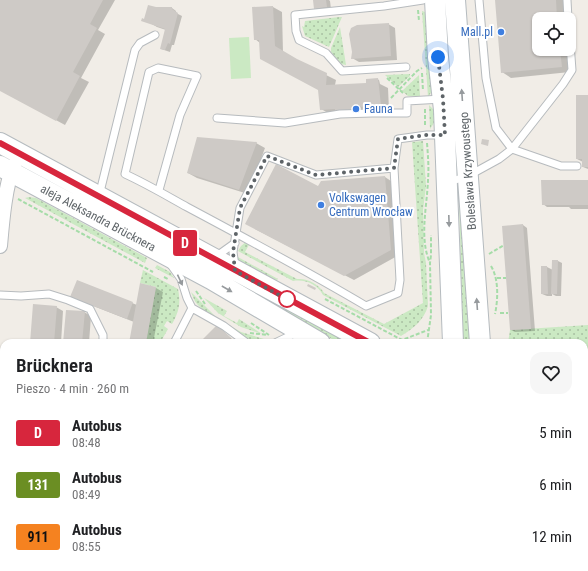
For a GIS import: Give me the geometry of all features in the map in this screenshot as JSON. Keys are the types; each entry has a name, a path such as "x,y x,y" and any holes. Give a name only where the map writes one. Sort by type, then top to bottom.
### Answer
{"main road":[{"name":"Bolesława Krzywoustego","path":"435,0 438,57 443,99 436,137 438,182 452,307 453,339"},
{"name":"Bolesława Krzywoustego","path":"455,0 480,339"},
{"name":"aleja Aleksandra Brücknera","path":"0,143 362,339"},
{"name":"aleja Aleksandra Brücknera","path":"5,169 211,280 304,337"},
{"path":"440,339 452,307"}],"street":[{"path":"0,246 5,169 19,154"}],"lane":[{"path":"406,67 342,71 326,53 299,40 296,31 295,15 384,6 423,0"},
{"path":"479,0 486,78 496,128 512,149 561,166 576,166"},
{"path":"567,0 568,12"},
{"path":"99,197 102,191 135,50 140,43 155,35"},
{"path":"438,182 468,176 499,159 512,149 563,84 572,70 571,56"},
{"path":"160,190 180,115 198,76 158,68 149,72 125,174 160,190 185,206 285,258 366,306 398,293 400,280 394,168 398,139 427,135 436,137"},
{"path":"217,118 285,123 340,114 408,113 407,101 443,99"},
{"path":"235,271 233,252 240,208 267,156 316,175 394,168"},
{"path":"209,257 221,253 235,243"},
{"path":"163,254 181,279 192,308 224,326 242,339"},
{"path":"0,295 21,296 49,294 90,309 103,335 103,339"},
{"path":"176,339 192,308"}],"path":[{"path":"391,98 416,72 422,68"},
{"path":"376,69 406,96 407,101"},
{"path":"424,105 426,130"},
{"path":"427,339 431,301 430,263 426,250 425,225 438,182 436,137"},
{"path":"20,200 153,272"},
{"path":"487,255 504,245"},
{"path":"489,262 496,278 498,306 496,314"},
{"path":"497,278 506,278"},
{"path":"500,313 508,313"}],"green space":[{"path":"422,11 426,14 432,91 428,97"},
{"path":"342,17 329,47 305,36 302,26 304,27 305,21"},
{"path":"340,27 346,65 341,64 331,52 331,48"},
{"path":"249,37 251,78 231,79 229,38"},
{"path":"410,74 410,76 398,87 385,75"},
{"path":"419,75 420,96 408,96 402,91"},
{"path":"429,105 434,110 434,123 430,129"},
{"path":"423,141 426,186 423,210 424,253 426,263 428,306 424,316 418,324 401,336 323,295 314,285 302,281 293,281 238,251 247,241 250,243 245,252 297,279 312,282 324,293 384,324 423,303 412,142"},
{"path":"25,198 36,198 147,258 145,263"},
{"path":"459,199 473,339 463,339"},
{"path":"236,256 278,279 272,279 260,275 248,269"},
{"path":"192,257 346,339 332,339 191,261"},
{"path":"157,265 170,272 174,278 155,268"},
{"path":"143,270 178,289 178,311 172,324 167,321 164,326 168,329 162,339 146,339 156,287 140,283"},
{"path":"191,292 222,321 241,332 264,339 250,339 239,334 208,314 194,300"},
{"path":"204,298 227,311 224,316 237,323 239,319 262,334 241,327 218,313"},
{"path":"588,325 588,339 509,339 510,330"}],"building":[{"path":"0,0 103,0 90,24 97,28 73,72 80,76 56,121 0,91"},
{"path":"313,0 326,0 327,7 314,9"},
{"path":"495,0 556,0 557,12 532,12 532,56 561,56 562,67 501,73"},
{"path":"148,5 156,7 172,7 172,9 178,13 170,44 168,43 165,50 160,49 165,29 141,21 142,18 144,19"},
{"path":"273,6 275,46 297,59 327,73 326,85 366,83 366,79 378,78 381,105 358,107 358,110 335,112 335,109 320,110 318,90 260,59 259,40 254,40 252,7"},
{"path":"389,23 391,56 351,59 352,52 349,34 351,28 357,25"},
{"path":"576,95 588,95 588,167 582,167 582,159 576,159"},
{"path":"197,137 257,142 239,190 187,173"},
{"path":"482,139 489,140 488,146 481,144"},
{"name":"Volkswagen Centrum Wrocław","path":"276,164 318,186 321,181 385,176 391,250 344,276 245,224"},
{"path":"541,180 588,180 588,205 542,205"},
{"path":"523,224 531,329 510,330 502,226"},
{"path":"552,260 558,260 557,294 551,294"},
{"path":"541,266 547,266 548,294 541,294"},
{"path":"77,280 133,302 127,319 70,297"},
{"path":"140,283 156,287 147,339 130,339"},
{"path":"308,284 316,288 315,290 307,286"},
{"path":"33,304 57,306 54,339 30,339"},
{"path":"66,310 85,311 82,339 63,339"},
{"path":"217,325 231,338 230,339 203,339"}],"bus line":[{"name":"D","path":"0,143 210,258 362,339"}],"place":[{"name":"Mall.pl","path":"501,32"},
{"name":"Fauna","path":"356,109"},
{"name":"Volkswagen Centrum Wrocław","path":"321,205"}],"route":[{"path":"287,299 292,302 235,271 233,252 240,208 267,156 316,175 394,168 398,139 427,135 445,135 443,99 438,57"}]}
